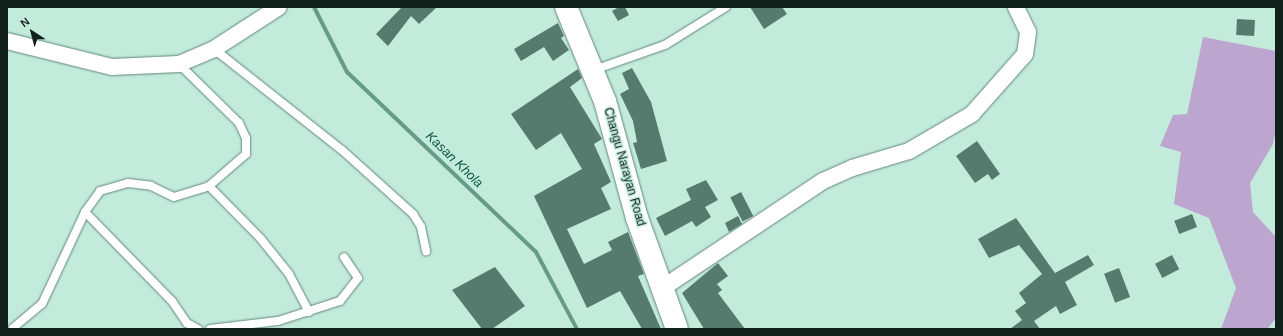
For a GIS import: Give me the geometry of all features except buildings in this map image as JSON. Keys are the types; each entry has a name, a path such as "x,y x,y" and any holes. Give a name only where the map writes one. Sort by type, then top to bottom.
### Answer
{"main road":[{"name":"Changu Narayan Road","path":"566,7 593,70 637,218 664,287 678,329"}],"street":[{"path":"7,40 112,67 179,64 214,48 279,7"},
{"path":"664,287 823,181 852,168 909,151 972,114 1025,54 1028,32 1016,7"}],"lane":[{"path":"593,70 665,45 726,7"},
{"path":"214,48 342,150 413,214 421,227 426,251"},
{"path":"13,328 42,304 84,212 107,186 128,182 151,186 174,197 209,186 246,154 246,138 239,123 179,64"},
{"path":"209,186 284,268 309,312"},
{"path":"84,212 172,301 187,323 198,329"},
{"path":"210,329 278,321 340,301 356,285 358,278 344,257"}],"shaded area":[{"path":"1203,37 1276,51 1276,129 1273,144 1250,183 1253,212 1276,237 1276,318 1267,329 1221,329 1236,288 1209,218 1174,204 1181,152 1160,146 1173,115 1187,114"}],"waterway":[{"name":"Kasan Khola","path":"314,7 347,72 536,252 577,329"}]}
